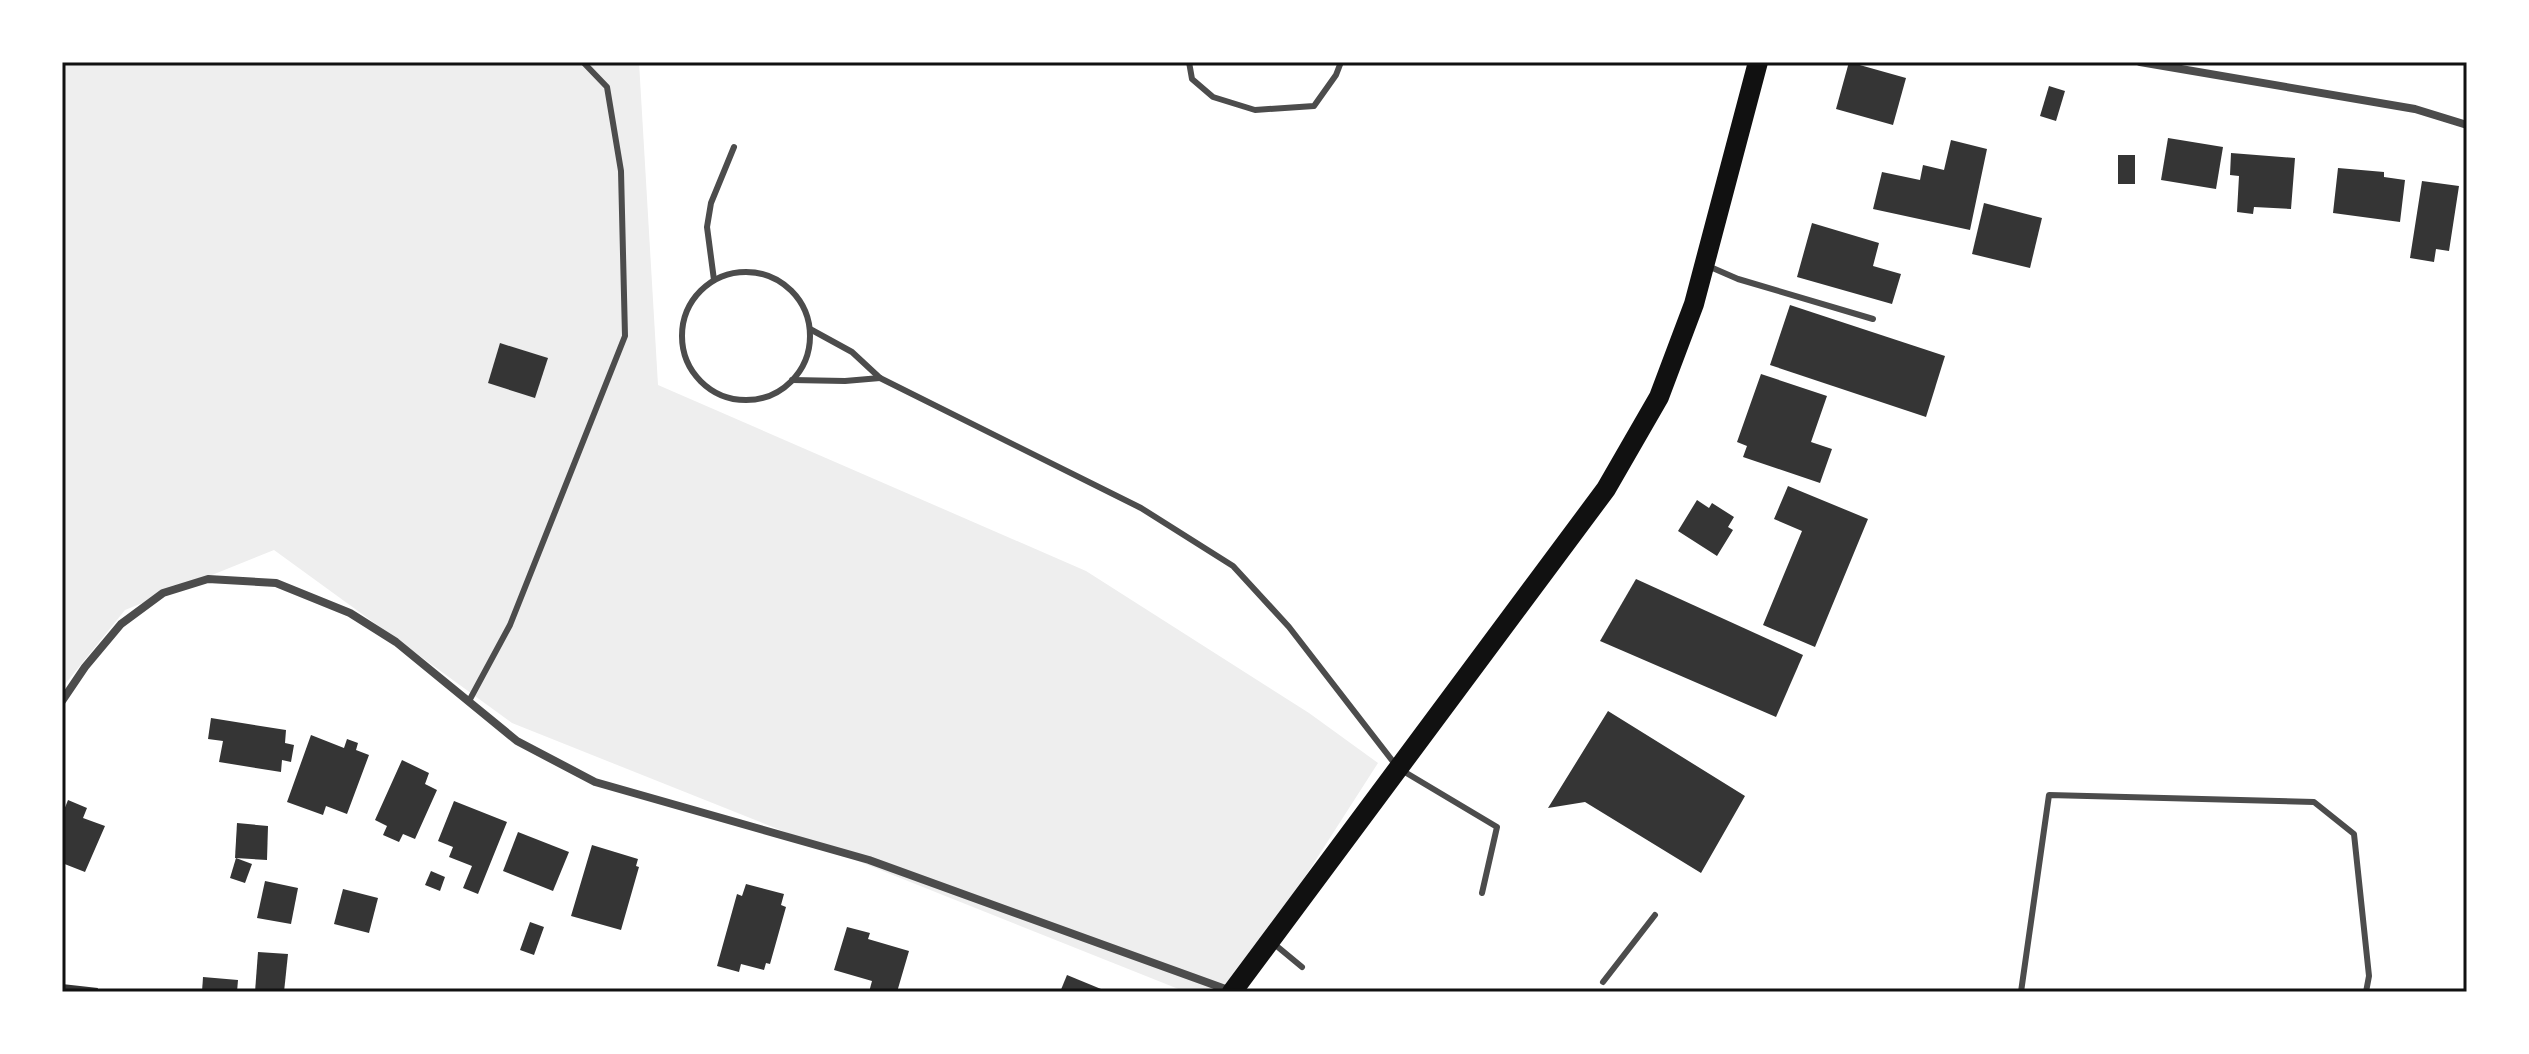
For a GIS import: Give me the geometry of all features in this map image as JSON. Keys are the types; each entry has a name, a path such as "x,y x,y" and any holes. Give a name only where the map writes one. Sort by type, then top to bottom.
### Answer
{"main road":[{"path":"1232,992 1606,489 1659,397 1694,304 1758,62"}],"street":[{"path":"2140,62 2415,109 2467,125"},
{"path":"62,701 85,667 121,624 163,593 208,579 276,583 350,613 396,642 517,741 595,782 869,860 1232,992"}],"lane":[{"path":"469,701 510,625 625,336 621,171 607,87 583,62"},
{"path":"1189,62 1192,79 1213,97 1255,110 1314,106 1336,75 1341,62"},
{"path":"714,280 707,227 711,203 734,147"},
{"path":"1705,265 1738,279 1873,319"},
{"path":"754,271 774,276 792,287 804,303 810,329 805,356 792,380 775,396 754,401 732,400 712,391 695,376 685,357 682,335 686,313 698,294 714,280 734,272 754,271"},
{"path":"810,329 852,352 880,378 1141,508 1233,566 1289,627 1398,768 1497,827 1482,893"},
{"path":"792,380 880,378"},
{"path":"2021,992 2049,795 2314,802 2354,834 2369,976 2366,992"},
{"path":"1603,982 1655,915"},
{"path":"1271,940 1302,967"}],"shaded area":[{"path":"62,62 639,62 658,385 1086,571 1309,713 1378,763 1231,992 1186,992 512,723 274,550 125,610 62,688"}],"building":[{"path":"1849,62 1906,78 1893,125 1836,109"},
{"path":"2049,86 2065,91 2056,121 2040,116"},
{"path":"2168,138 2223,147 2216,189 2161,180"},
{"path":"1951,140 1987,149 1970,230 1873,209 1882,172 1920,180 1923,165 1944,170"},
{"path":"2231,153 2295,158 2291,209 2254,207 2253,214 2237,212 2239,176 2230,175"},
{"path":"2118,155 2135,155 2135,184 2118,184"},
{"path":"2338,168 2384,172 2384,177 2405,180 2400,222 2333,213"},
{"path":"2422,181 2459,186 2449,251 2436,249 2434,262 2410,258"},
{"path":"1984,203 2042,218 2030,268 1972,254"},
{"path":"1812,223 1879,243 1873,266 1901,274 1892,304 1797,277"},
{"path":"1790,305 1945,356 1926,417 1770,365"},
{"path":"500,343 548,358 535,398 488,383"},
{"path":"1761,374 1827,396 1811,442 1832,449 1820,483 1743,457 1747,446 1737,442"},
{"path":"1788,486 1868,519 1815,647 1763,625 1802,531 1774,519"},
{"path":"1697,500 1709,508 1712,503 1734,517 1728,527 1733,530 1717,556 1678,531"},
{"path":"1636,579 1803,655 1776,717 1600,641"},
{"path":"1608,711 1745,796 1701,873 1585,802 1548,808"},
{"path":"211,718 286,730 285,743 294,745 291,762 282,760 281,772 219,762 223,741 208,739"},
{"path":"311,735 344,748 347,739 358,743 356,750 369,755 347,814 326,806 323,815 287,802"},
{"path":"402,760 429,773 425,784 437,790 415,839 403,834 399,842 383,835 387,826 375,820"},
{"path":"68,800 87,808 83,818 105,826 85,872 62,863 62,815"},
{"path":"454,801 507,822 478,894 463,888 472,866 449,857 453,847 438,841"},
{"path":"237,823 268,826 267,860 235,858"},
{"path":"518,832 569,852 553,891 503,871"},
{"path":"592,845 638,859 636,866 639,867 621,930 571,916"},
{"path":"236,858 252,864 245,883 230,878"},
{"path":"431,871 445,877 440,891 425,885"},
{"path":"265,881 298,888 291,924 257,918"},
{"path":"746,884 784,894 781,905 786,907 770,964 766,963 764,970 741,964 739,972 717,966 737,894 742,896"},
{"path":"343,889 378,898 369,933 334,924"},
{"path":"530,922 544,927 534,955 520,950"},
{"path":"847,927 870,933 868,939 909,951 897,992 869,992 872,981 834,970"},
{"path":"258,952 288,954 284,992 255,992"},
{"path":"1067,975 1101,989 1100,992 1060,992"},
{"path":"203,977 238,980 237,992 202,992"},
{"path":"62,984 98,988 97,992 62,992"}]}
